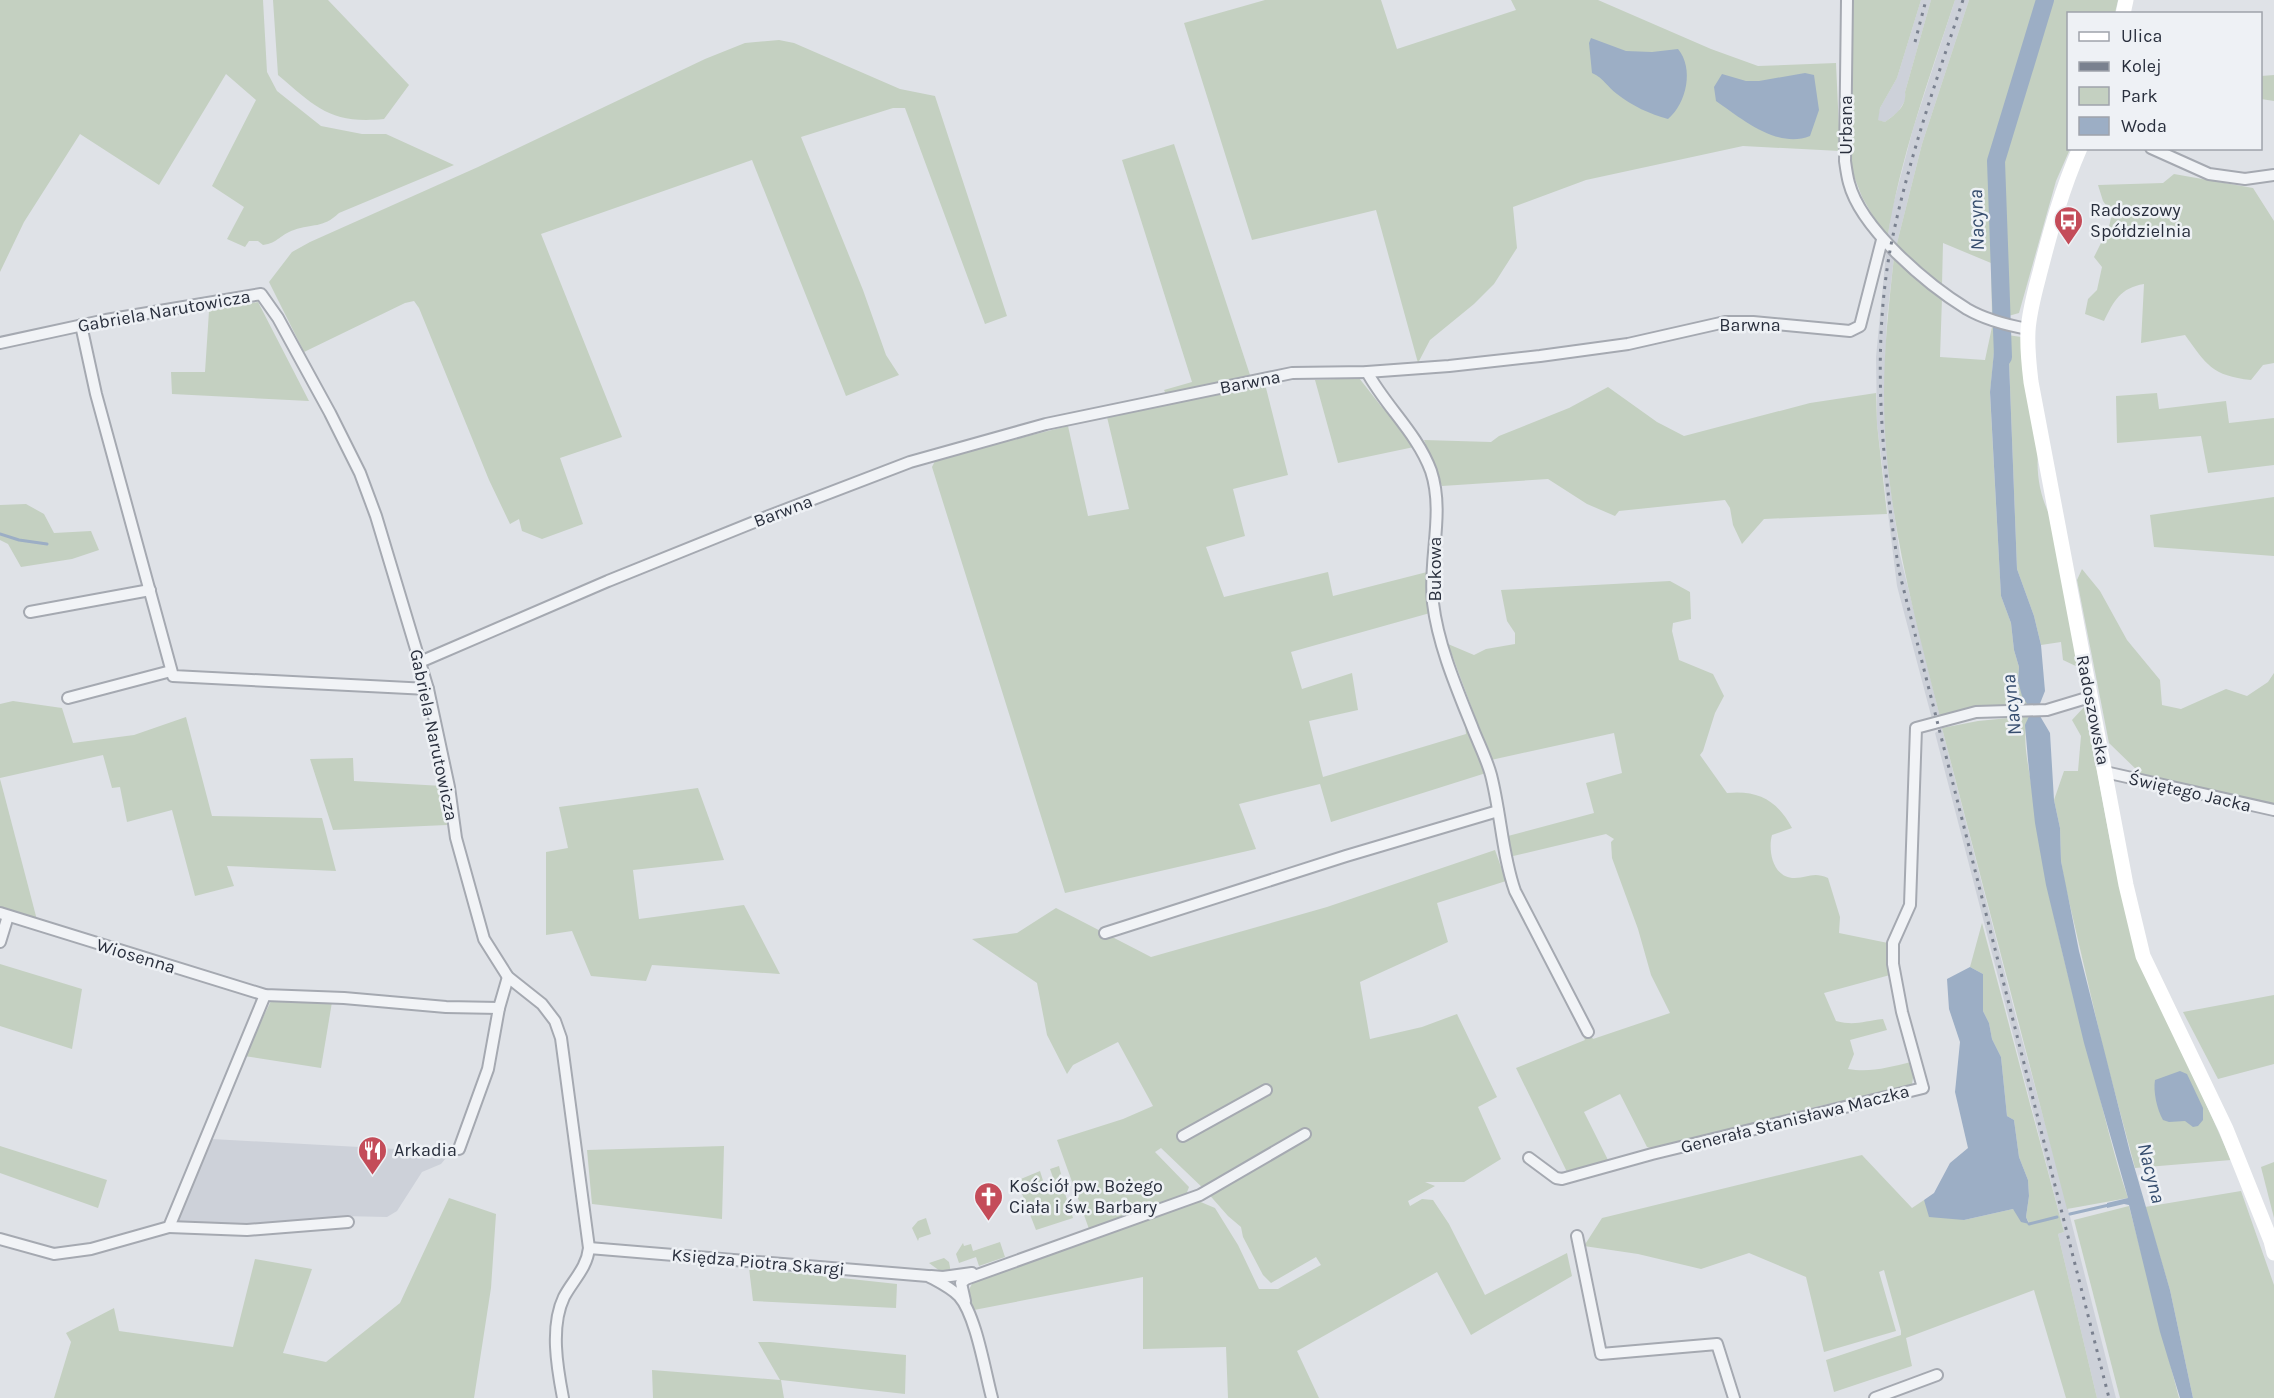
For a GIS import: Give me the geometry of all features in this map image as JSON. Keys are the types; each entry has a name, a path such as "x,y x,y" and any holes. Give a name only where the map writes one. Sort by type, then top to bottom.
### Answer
{"street":[{"name":"Urbana","path":"1848,0 1845,160 1849,184 1859,206 1882,240"},
{"name":"Radoszowska","path":"2079,150 2055,213 2028,329 2031,382 2126,885 2143,956 2226,1129 2274,1253"},
{"path":"2155,150 2209,174 2245,179 2274,175"},
{"path":"1882,240 1932,284 1967,309 1992,321 2028,329"},
{"name":"Barwna","path":"420,662 608,580 910,462 1046,424 1292,373 1367,372 1449,366 1573,352 1628,344 1725,322 1753,322 1850,331 1860,326 1882,240"},
{"name":"Gabriela Narutowicza","path":"0,343 81,325 261,294 268,301 330,413 360,473 376,516 428,689 449,787 456,838 484,939 508,977 542,1004 555,1021 561,1038 589,1248"},
{"path":"81,325 96,394 173,676 428,689"},
{"name":"Bukowa","path":"1367,372 1379,394 1418,442 1431,472 1436,501 1433,602 1442,641 1463,705 1491,774 1508,872 1515,891 1588,1032"},
{"path":"30,612 150,590"},
{"path":"68,698 171,671"},
{"name":"Generała Stanisława Maczka","path":"1529,1158 1556,1178 1562,1179 1652,1154 1923,1088 1902,1012 1893,964 1893,943 1910,905 1916,728 1976,712 2047,710 2090,697"},
{"name":"Świętego Jacka","path":"2105,772 2274,810"},
{"path":"1105,933 1346,856 1498,811"},
{"name":"Wiosenna","path":"0,942 4,914 265,995 344,998 446,1007 499,1008"},
{"path":"459,1149 488,1069 499,1008 508,977"},
{"path":"169,1227 265,995"},
{"path":"1183,1136 1266,1090"},
{"name":"Księdza Piotra Skargi","path":"992,1398 969,1312 960,1288 961,1283 987,1270 1200,1195 1305,1134"},
{"path":"0,1239 54,1254 91,1249 169,1227 247,1230 348,1221"},
{"path":"1577,1236 1601,1354 1717,1344 1734,1398"},
{"path":"563,1398 557,1325 565,1296 588,1258 589,1248"},
{"name":"Księdza Piotra Skargi","path":"589,1248 943,1277 987,1270"},
{"name":"Księdza Piotra Skargi","path":"928,1276 950,1288 969,1312"},
{"path":"1875,1398 1937,1375"}],"shaded area":[{"path":"1921,0 1931,0 1905,92 1906,99 1898,112 1885,122 1877,120 1880,108 1897,78"},
{"path":"1955,0 1969,0 1922,144 1896,247 1887,240 1891,213 1913,129"},
{"path":"1886,253 1894,257 1887,318 1884,395 1890,484 1900,555 1940,717 1932,719 1897,586 1877,424 1876,357"},
{"path":"1942,728 2116,1398 2097,1398 2058,1234 2064,1232 1935,733"},
{"path":"212,1139 451,1152 441,1164 422,1172 397,1211 387,1217 342,1216 252,1226 176,1223"}],"green space":[{"path":"0,0 263,0 267,72 277,91 321,126 362,134 386,134 454,165 339,213 322,224 294,230 268,244 249,241 245,247 227,239 244,207 212,186 256,100 226,74 159,185 80,134 24,222 0,272"},
{"path":"273,0 328,0 409,85 384,119 350,119 337,116 314,105 278,75"},
{"path":"1265,0 1381,0 1397,49 1516,10 1511,0 1598,0 1711,49 1758,66 1836,63 1840,151 1743,146 1586,180 1513,207 1517,248 1494,284 1474,304 1430,340 1418,363 1376,210 1252,240 1184,23"},
{"path":"1852,0 1921,0 1897,78 1880,108 1878,120 1885,122 1897,113 1904,101 1931,0 1955,0 1907,149 1887,240 1862,197 1852,171"},
{"path":"1969,0 2041,0 1993,160 2000,315 1992,316 1991,263 1943,243 1942,285 1896,247 1922,144"},
{"path":"2048,0 2118,0 2115,12 2067,12 2067,150 2070,150 2056,181 2019,313 2005,317 2000,162"},
{"path":"779,40 794,43 900,89 935,96 1007,316 985,324 905,108 893,108 801,137 863,290 886,355 899,375 846,396 752,160 541,234 622,437 560,458 583,524 542,539 522,531 519,519 510,524 489,480 419,308 414,301 405,303 304,352 269,282 292,252 705,59 745,43"},
{"path":"2274,75 2274,101 2262,99 2262,76"},
{"path":"1174,144 1250,375 1166,394 1164,390 1192,382 1122,160"},
{"path":"2174,174 2253,188 2274,221 2274,363 2263,365 2251,380 2227,375 2211,367 2185,335 2141,343 2144,284 2123,292 2111,307 2104,321 2085,314 2088,299 2097,290 2102,267 2094,257 2102,241 2106,239 2112,214 2103,201 2098,185 2163,183"},
{"path":"1894,257 1942,298 1940,357 1985,360 1992,327 1996,331 1990,393 2001,596 2011,623 2014,650 2019,667 2018,681 2029,707 1979,706 1940,717 1910,597 1889,476 1885,435 1884,377"},
{"path":"258,302 309,401 172,394 171,372 205,372 209,311"},
{"path":"2008,335 2021,337 2038,453 2040,488 2052,520 2080,668 2063,660 2061,642 2041,645 2034,616 2017,569"},
{"path":"1359,378 1381,406 1392,414 1414,447 1338,463 1315,380"},
{"path":"1265,384 1288,475 1233,489 1245,536 1206,547 1224,597 1328,572 1333,596 1431,571 1427,596 1430,613 1291,652 1302,689 1352,673 1358,710 1309,721 1323,777 1466,734 1465,724 1486,773 1331,822 1320,784 1239,804 1256,849 1065,893 932,467 936,459 1068,426 1088,516 1129,509 1107,417"},
{"path":"1608,387 1657,422 1684,436 1810,403 1876,393 1877,424 1887,514 1764,519 1742,544 1725,500 1619,511 1615,516 1587,504 1548,479 1442,486 1424,440 1491,442 1499,436 1569,408"},
{"path":"2157,393 2159,409 2226,401 2229,423 2274,418 2274,465 2208,473 2201,436 2117,443 2116,396"},
{"path":"2274,497 2274,556 2154,547 2150,515"},
{"path":"26,504 44,514 54,533 91,531 99,550 72,559 21,567 8,544 0,540 0,505"},
{"path":"2082,569 2100,591 2127,640 2160,680 2162,705 2181,709 2226,689 2247,696 2268,682 2274,673 2274,805 2141,774 2109,743 2077,580"},
{"path":"1670,581 1690,592 1691,619 1673,623 1672,631 1679,660 1713,674 1724,696 1715,713 1700,755 1727,793 1757,795 1780,810 1792,828 1772,835 1773,861 1785,876 1797,878 1818,875 1828,878 1840,917 1839,933 1888,943 1890,975 1824,993 1836,1021 1854,1023 1883,1019 1887,1030 1850,1040 1854,1054 1848,1069 1872,1070 1911,1062 1914,1072 1912,1084 1905,1088 1819,1106 1654,1149 1647,1147 1620,1094 1584,1112 1609,1162 1568,1174 1516,1068 1585,1040 1583,1036 1591,1035 1593,1039 1670,1013 1651,975 1638,929 1612,858 1611,842 1614,839 1606,834 1509,857 1503,839 1594,813 1586,783 1622,773 1614,733 1491,760 1448,644 1474,655 1486,649 1515,644 1515,633 1507,621 1501,590"},
{"path":"13,701 62,708 73,743 134,735 186,717 212,816 322,818 336,871 227,866 234,886 195,896 172,810 127,822 120,787 112,788 103,755 0,778 0,704"},
{"path":"2085,706 2111,846 2133,940 2231,1160 2135,1168 2104,1052 2065,884 2061,861 2060,828 2054,800 2064,771 2078,771 2081,736 2072,720"},
{"path":"2029,716 2026,749 2048,889 2113,1148 2128,1198 2067,1209 1942,728 1978,721"},
{"path":"353,758 354,781 443,786 447,825 333,830 310,759"},
{"path":"0,779 3,790 37,920 0,909"},
{"path":"698,788 724,860 633,870 639,919 744,905 780,974 652,965 646,981 591,976 572,931 546,935 546,852 568,848 559,807"},
{"path":"1495,850 1506,881 1437,903 1448,942 1360,982 1370,1039 1422,1027 1457,1014 1497,1097 1478,1107 1501,1159 1464,1182 1425,1182 1435,1186 1408,1201 1410,1206 1422,1199 1433,1200 1449,1224 1485,1295 1567,1253 1572,1276 1471,1335 1437,1272 1297,1351 1319,1398 1228,1398 1226,1347 1143,1349 1143,1277 974,1310 969,1295 974,1281 1196,1200 1215,1208 1238,1245 1259,1289 1278,1289 1321,1265 1316,1257 1271,1283 1263,1275 1243,1237 1241,1227 1161,1148 1155,1152 1189,1187 1186,1195 1089,1229 1057,1140 1123,1119 1153,1106 1118,1042 1073,1065 1067,1074 1047,1035 1037,983 972,939 1017,933 1056,908 1151,957 1327,907"},
{"path":"1982,923 2064,1232 2058,1234 2097,1398 2066,1398 2034,1290 1906,1338 1912,1366 1834,1392 1826,1360 1901,1335 1884,1270 1879,1272 1896,1331 1824,1352 1806,1277 1749,1253 1701,1269 1638,1254 1584,1246 1602,1218 1862,1155 1912,1208 1924,1200 1964,1220 2013,1209 2029,1223 2026,1217 2029,1196 2028,1180 2019,1157 2014,1120 2007,1116 2001,1057 1992,1039 1989,1023 1983,1011 1983,974 1970,967"},
{"path":"0,964 82,989 72,1049 0,1026"},
{"path":"2274,995 2274,1064 2218,1079 2183,1012"},
{"path":"271,1001 332,1002 321,1068 244,1056"},
{"path":"0,1146 107,1180 98,1208 0,1173"},
{"path":"724,1146 722,1219 592,1204 587,1150"},
{"path":"2274,1162 2274,1218 2261,1167"},
{"path":"1059,1166 1061,1174 1059,1175 1073,1218 1036,1230 1019,1186 1011,1183 1040,1171 1046,1190 1056,1186 1050,1169"},
{"path":"2241,1191 2274,1285 2274,1398 2193,1398 2170,1290 2145,1207"},
{"path":"449,1198 496,1214 491,1288 474,1398 54,1398 71,1342 66,1333 114,1308 119,1331 233,1347 255,1259 312,1269 283,1353 326,1362 400,1303"},
{"path":"2129,1206 2179,1398 2120,1398 2074,1220"},
{"path":"926,1218 931,1234 919,1238 918,1241 912,1228 918,1221"},
{"path":"1000,1242 1005,1257 979,1266 976,1257 959,1263 956,1254 963,1243 964,1246 971,1244 973,1251"},
{"path":"944,1258 949,1262 951,1273 944,1274 929,1263"},
{"path":"749,1268 897,1284 896,1308 753,1301"},
{"path":"758,1342 906,1355 905,1394 781,1380 784,1398 653,1398 652,1370 780,1380"}],"water":[{"path":"1591,38 1626,51 1652,52 1678,49 1683,57 1687,75 1684,95 1675,112 1668,119 1648,112 1629,102 1592,73 1589,43"},
{"path":"1805,73 1814,75 1819,110 1810,136 1785,139 1773,135 1748,123 1716,101 1714,87 1722,74 1746,81 1759,81"},
{"path":"1996,331 2008,335 2017,569 2034,616 2041,645 2045,691 2039,706 2029,707 2022,696 2011,623 2001,596 1990,392"},
{"path":"2029,716 2040,716 2050,733 2054,800 2060,828 2061,861 2079,951 2130,1152 2170,1290 2193,1398 2180,1398 2160,1332 2129,1205 2107,1208 2107,1203 2128,1198 2084,1043 2046,885 2035,823 2028,760 2025,725"},
{"path":"1970,967 1983,974 1983,1011 1989,1023 1992,1039 2001,1057 2007,1116 2014,1120 2019,1157 2028,1180 2029,1196 2026,1217 2029,1224 2021,1222 2013,1209 1964,1220 1929,1217 1924,1200 1934,1193 1950,1163 1968,1148 1955,1092 1960,1042 1949,1009 1947,979"},
{"path":"2180,1071 2187,1074 2203,1108 2203,1120 2198,1126 2193,1127 2185,1121 2163,1120 2159,1111 2155,1095 2155,1080"}],"waterway":[{"name":"Nacyna","path":"2003,357 1996,161 2045,0"},
{"path":"0,534 19,540 47,544"},
{"path":"2070,1214 2109,1205"},
{"path":"2029,1224 2057,1217"}],"railway":[{"path":"1915,42 1926,0"},
{"path":"1963,0 1914,152 1891,245 1881,326 1880,367 1888,490 1899,571 2109,1398"}],"place":[{"name":"Radoszowy Spółdzielnia","path":"2069,246"},
{"name":"Arkadia","path":"373,1176"},
{"name":"Kościół pw. Bożego Ciała i św. Barbary","path":"988,1222"}]}
